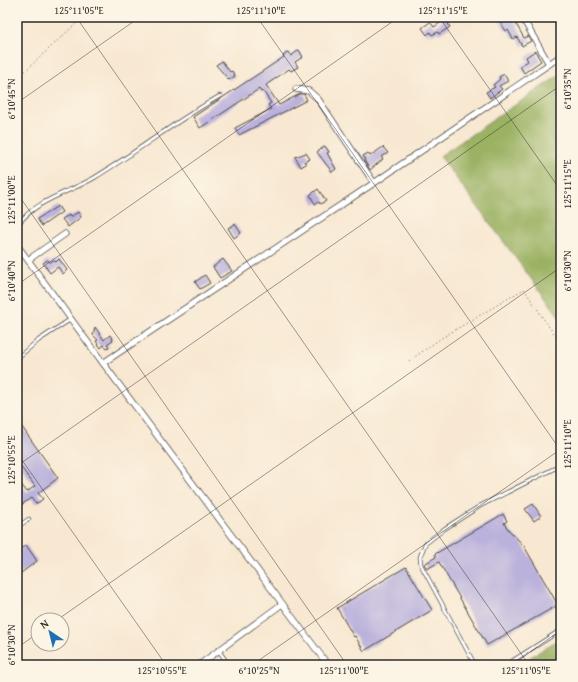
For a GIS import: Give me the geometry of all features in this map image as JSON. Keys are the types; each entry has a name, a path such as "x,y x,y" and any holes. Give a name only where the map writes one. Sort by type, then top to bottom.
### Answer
{"street":[{"path":"522,17 549,64"},
{"path":"103,363 561,56"},
{"path":"296,89 309,91 318,99 374,182"},
{"path":"28,260 65,234"},
{"path":"17,245 328,665"},
{"path":"199,665 282,604"}],"lane":[{"path":"17,226 25,215 35,208 94,178 173,125 220,96"},
{"path":"17,358 39,340 71,319"},
{"path":"475,665 422,565 420,557 421,551 425,544 434,536 480,506 561,465"},
{"path":"17,527 29,519"},
{"path":"506,665 561,630"},
{"path":"219,651 229,665"}],"path":[{"path":"22,74 83,17"},
{"path":"409,361 459,327 524,289 549,327 561,342"}],"green space":[{"path":"561,74 561,319 440,156"},
{"path":"561,638 561,665 518,665"}],"building":[{"path":"446,17 450,22 448,24 450,27 439,34 438,32 432,35 430,32 427,35 422,28 430,22 434,27"},
{"path":"497,17 512,17 524,38 528,36 531,41 522,46 517,37 513,39 508,30 506,31"},
{"path":"299,50 303,57 295,62 298,67 291,71 289,69 266,85 279,105 300,94 304,94 307,100 239,135 235,128 271,109 268,105 271,103 263,91 261,92 259,89 200,128 193,117 284,57 283,56 288,52 291,56"},
{"path":"535,51 541,61 524,73 520,66 528,61 526,57"},
{"path":"222,61 235,76 229,80 216,65"},
{"path":"504,74 508,81 499,86 502,89 490,98 486,92 495,87 493,85 500,79 499,77"},
{"path":"325,146 329,152 327,153 336,169 332,172 317,152"},
{"path":"383,147 388,153 381,157 383,159 370,170 363,156 368,153 370,156"},
{"path":"306,153 310,159 304,162 306,164 301,167 295,157"},
{"path":"318,189 326,201 320,204 319,202 315,204 310,195"},
{"path":"58,206 62,212 42,226 37,219"},
{"path":"78,212 81,217 68,227 62,219 69,215 70,217"},
{"path":"235,224 241,233 234,238 228,228"},
{"path":"59,259 67,270 63,274 58,267 50,273 43,263 48,260 50,263 53,260 56,262"},
{"path":"223,259 232,271 220,278 213,267"},
{"path":"205,275 210,283 200,289 195,282"},
{"path":"95,327 104,340 110,335 113,340 107,344 109,347 107,348 104,345 101,348 96,341 98,340 93,335"},
{"path":"17,420 58,478 38,493 43,499 36,504 31,498 17,508 17,479 27,492 35,486 17,462"},
{"path":"533,504 541,516 534,521 525,509"},
{"path":"503,514 507,521 504,523 524,546 558,605 487,645 439,562 427,569 424,564 436,557 435,554"},
{"path":"26,545 37,561 17,576 17,551"},
{"path":"406,567 432,610 364,651 337,608"}]}
